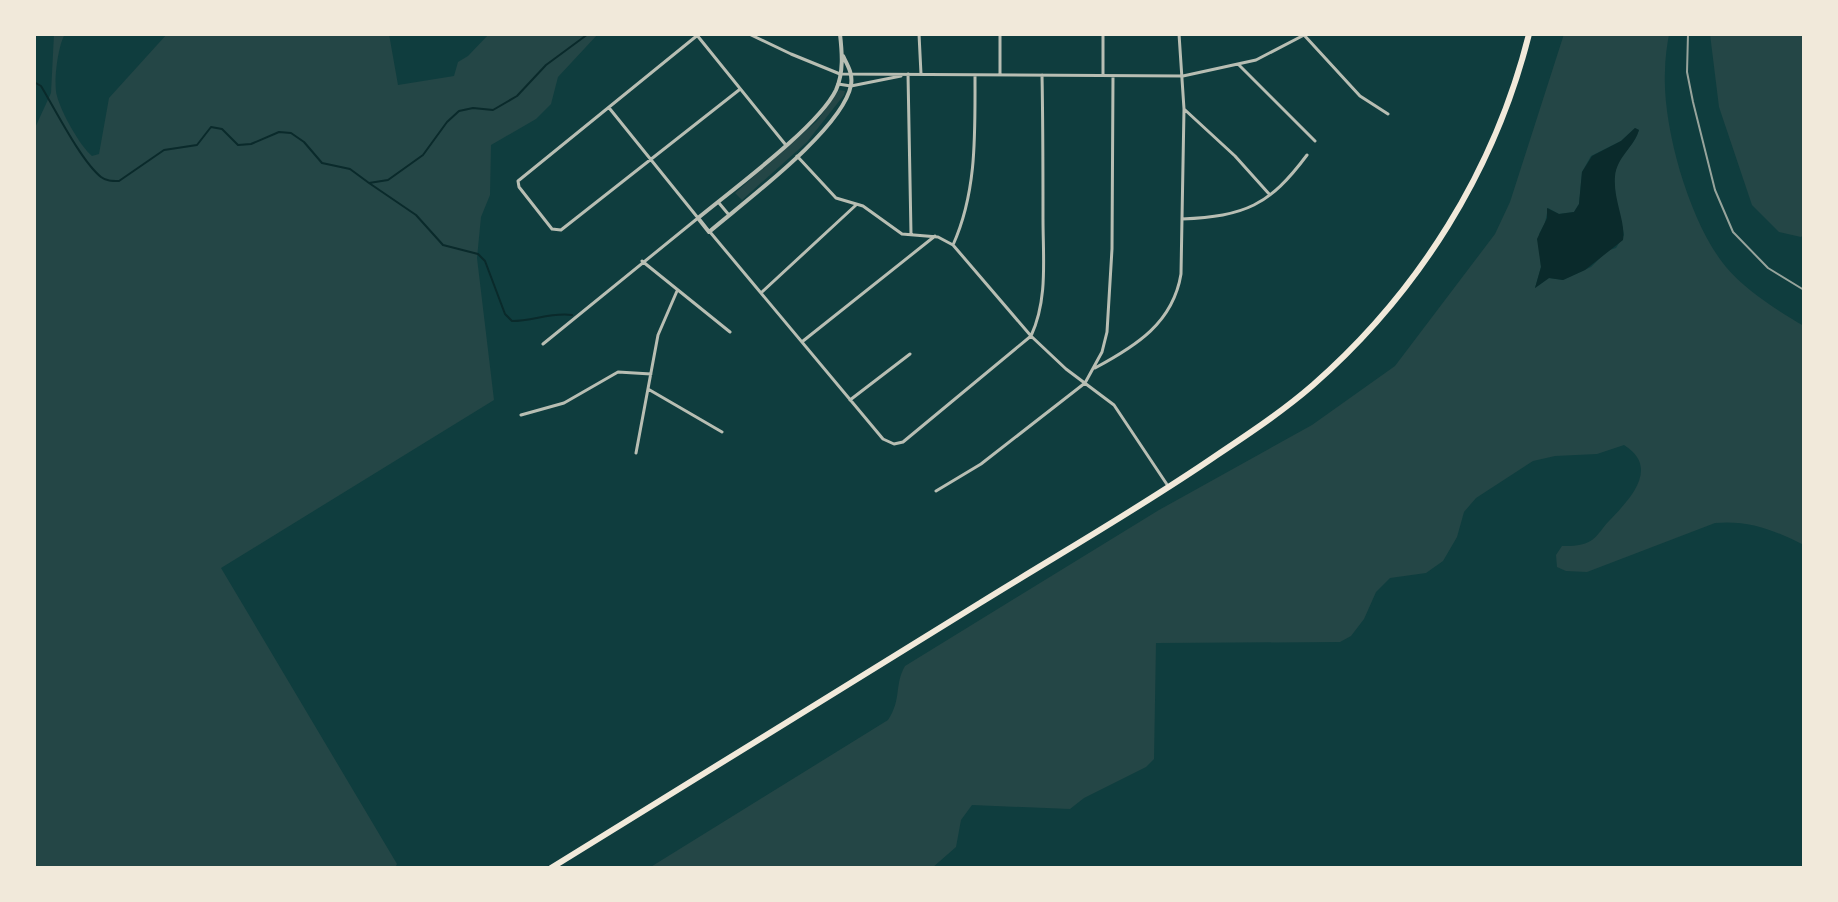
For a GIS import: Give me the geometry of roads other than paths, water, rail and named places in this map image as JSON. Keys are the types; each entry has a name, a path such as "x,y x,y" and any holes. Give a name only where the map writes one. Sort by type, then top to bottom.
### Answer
{"highway":[{"path":"551,868 1169,488 1296,399 1356,344 1388,309 1434,247 1486,156 1508,108 1529,34"}],"street":[{"path":"749,34 840,74 975,76 1183,76 1239,65 1282,49 1305,35 1360,96 1388,114"},
{"path":"709,232 797,156 844,104 851,86 851,74 843,56 840,34"},
{"path":"919,34 921,74"},
{"path":"1000,34 1000,76"},
{"path":"1103,34 1103,74"},
{"path":"1095,368 1143,339 1168,312 1179,289 1184,109 1179,34"},
{"path":"739,90 561,230 552,229 519,187 518,181 697,35 785,144"},
{"path":"543,344 698,218 823,109 838,84 843,56"},
{"path":"1239,65 1315,141"},
{"path":"838,84 851,86 908,74"},
{"path":"908,74 912,235"},
{"path":"936,491 991,457 1085,383 1095,368 1107,332 1111,264 1113,74"},
{"path":"609,107 850,400 883,439 894,444 903,442 1031,336 1040,315 1043,294 1042,75"},
{"path":"953,245 964,220 972,185 975,76"},
{"path":"1184,109 1235,156 1270,195"},
{"path":"1182,219 1232,214 1270,195 1283,187 1307,155"},
{"path":"797,156 836,198 858,204 878,215 896,231 935,236 953,245 1031,336 1114,405 1169,488"},
{"path":"717,202 729,215"},
{"path":"762,292 858,204"},
{"path":"802,342 935,236"},
{"path":"642,261 730,332"},
{"path":"636,453 660,328 677,291"},
{"path":"850,400 910,354"},
{"path":"521,415 564,403 618,372 651,374"},
{"path":"648,389 722,432"}],"waterway":[{"path":"34,82 41,86 85,159 107,180 119,181 164,150 197,145 211,127 222,129 238,145 251,144 279,132 291,133 304,142 322,163 350,169 369,183 388,180 423,155 459,111 473,108 493,110 517,96 546,65 588,34"},
{"path":"369,183 416,215 443,245 478,254 485,261 505,314 512,321 572,315"}],"railway":[{"path":"1688,34 1687,72 1693,102 1715,190 1733,232 1768,268 1804,290"}]}
